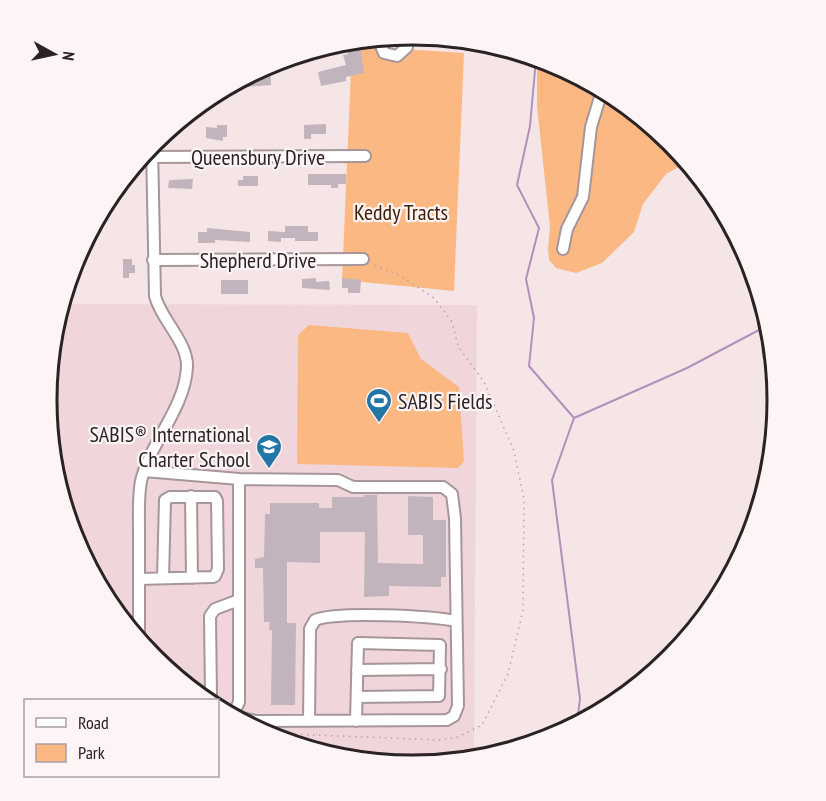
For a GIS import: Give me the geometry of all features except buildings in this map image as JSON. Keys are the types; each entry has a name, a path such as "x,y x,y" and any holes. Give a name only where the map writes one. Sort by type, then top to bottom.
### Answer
{"street":[{"path":"382,47 384,53 397,56 407,45"},
{"path":"563,249 567,229 583,197 591,128 600,98"},
{"name":"Queensbury Drive","path":"160,151 364,156"},
{"path":"140,628 139,499 144,471 177,404 185,383 187,364 181,346 159,310 155,297 152,160"},
{"name":"Shepherd Drive","path":"153,260 363,259"},
{"path":"144,471 239,479 338,480 353,487 443,487 452,494 455,518 458,706 454,716 447,720 260,721"},
{"path":"236,709 239,702 239,479"},
{"path":"191,496 192,578"},
{"path":"139,579 213,577 217,573 218,501 212,496 170,497 164,503 163,578"},
{"path":"211,693 210,616 215,609 239,600"},
{"path":"309,721 310,629 315,620 394,616 438,617 456,621"},
{"path":"356,722 358,643 440,645 439,696 357,697"},
{"path":"357,670 441,669"}],"shaded area":[{"name":"SABIS® International Charter School","path":"71,304 477,305 474,750 413,756 344,749 277,729 215,696 179,668 131,617 94,558 76,515 64,470 57,400 64,331"}],"green space":[{"name":"Keddy Tracts","path":"376,47 464,53 454,291 342,280 352,51"},
{"path":"537,68 570,82 611,105 647,133 680,166 666,174 643,204 634,232 602,263 576,273 556,268 549,260 550,227 537,106"},
{"name":"SABIS Fields","path":"309,325 408,333 421,359 459,387 464,461 458,468 297,464 298,335"}],"waterway":[{"path":"535,67 530,126 517,185 539,228 526,279 534,318 529,366 574,418"},
{"path":"578,715 580,699 552,480 574,418 687,368 762,330"}],"place":[{"name":"SABIS Fields","path":"379,424"},
{"name":"SABIS® International Charter School","path":"269,470"}]}
